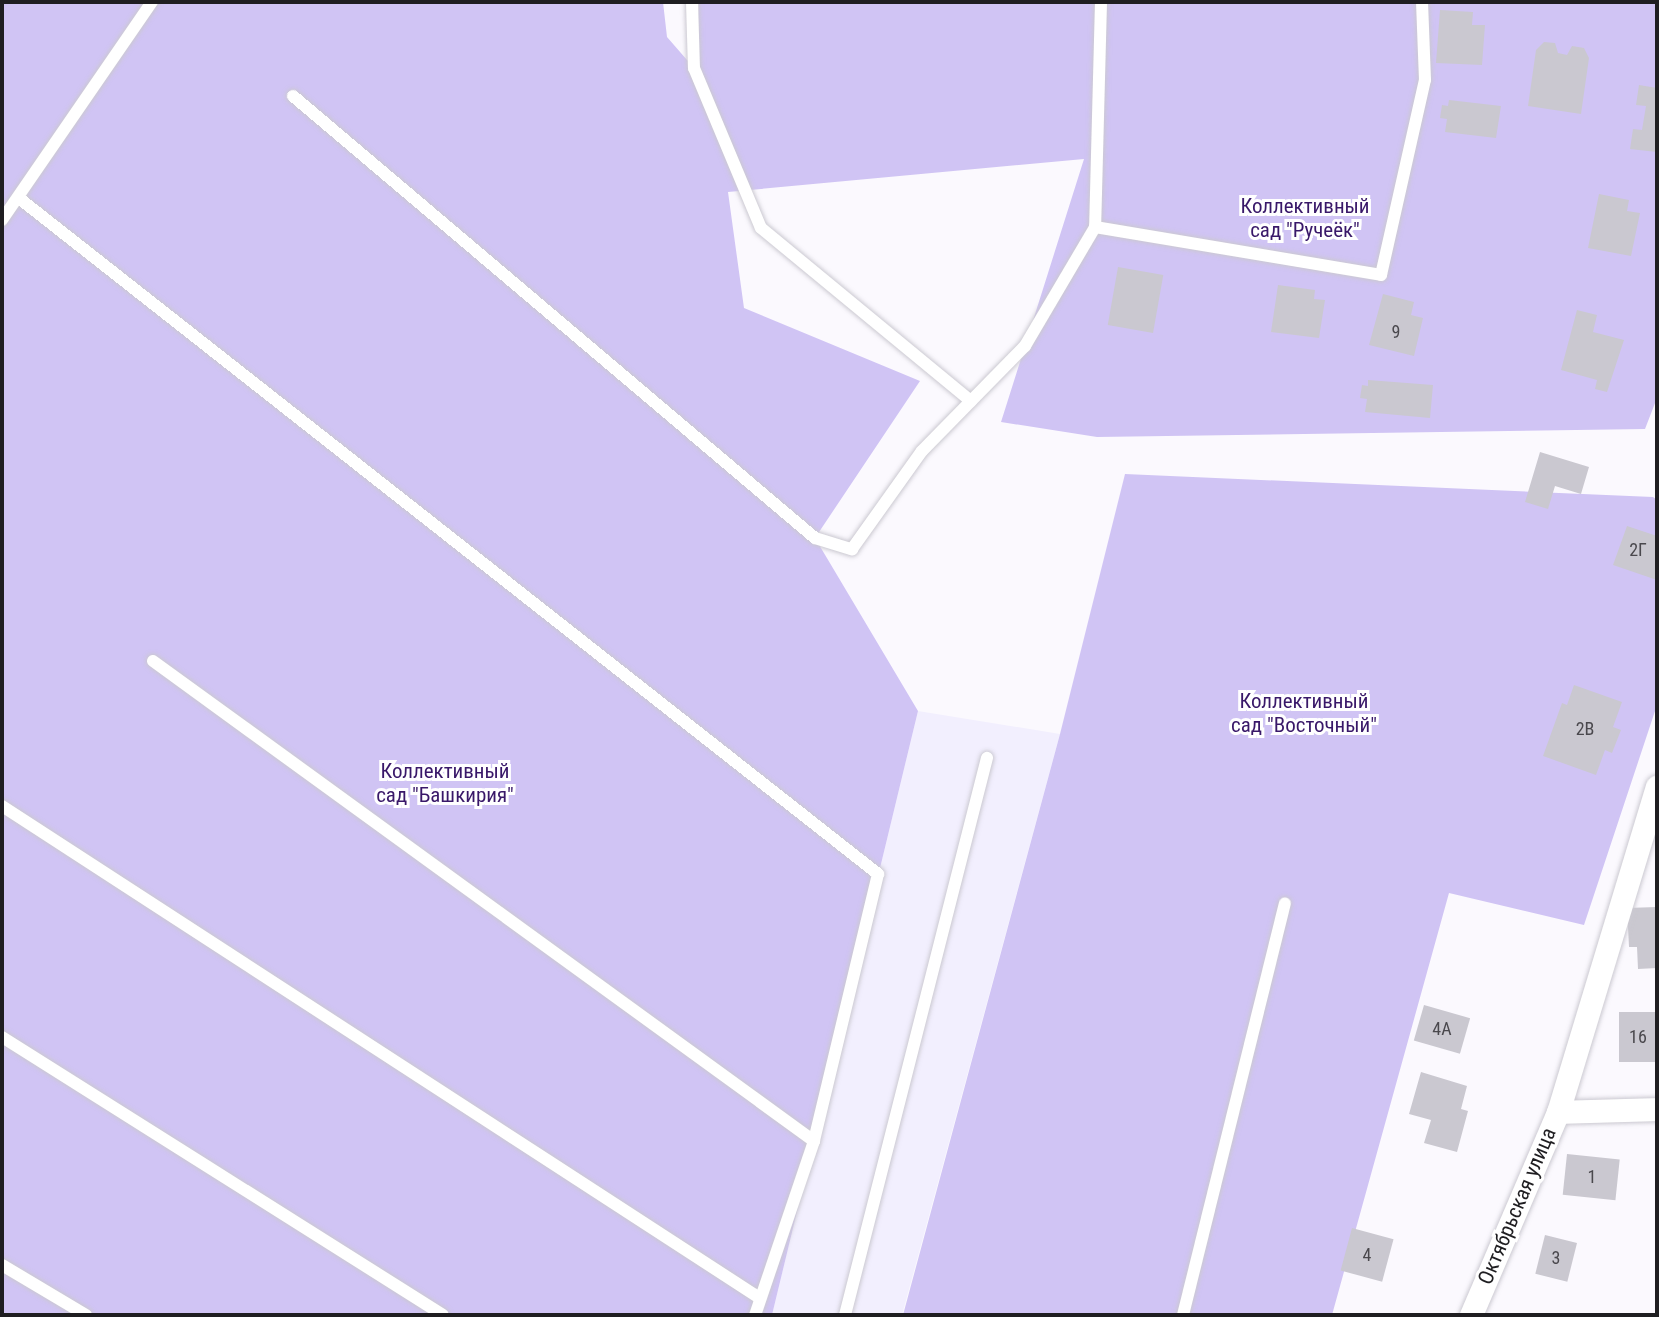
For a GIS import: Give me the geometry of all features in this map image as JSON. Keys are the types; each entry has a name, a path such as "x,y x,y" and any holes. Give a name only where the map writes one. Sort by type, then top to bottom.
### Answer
{"street":[{"path":"1558,1112 1657,787"},
{"name":"Октябрьская улица","path":"1471,1315 1558,1112 1657,1109"}],"lane":[{"path":"2,220 20,199 152,2"},
{"path":"692,2 694,68 761,228 971,401"},
{"path":"293,96 815,538 852,549 922,451 1025,346 1095,227 1101,2"},
{"path":"1095,227 1381,275 1425,80 1422,2"},
{"path":"20,199 878,874 814,1141 758,1297 755,1315"},
{"path":"153,661 814,1141"},
{"path":"845,1315 987,758"},
{"path":"2,806 758,1297"},
{"path":"1182,1315 1286,903"},
{"path":"2,1037 443,1315"},
{"path":"2,1265 86,1315"}],"shaded area":[{"path":"918,711 1060,734 902,1315 772,1315"}],"green space":[{"name":"Коллективный сад \"Башкирия\"","path":"2,2 663,2 667,37 694,68 699,2 1657,2 1657,398 1645,429 1097,437 1001,422 1084,159 728,192 744,308 920,381 815,538 918,711 772,1315 2,1315"},
{"name":"Коллективный сад \"Восточный\"","path":"1125,474 1653,497 1657,500 1657,705 1584,925 1449,893 1332,1315 903,1315 1060,734"}],"building":[{"path":"1440,10 1473,12 1472,25 1485,25 1482,65 1436,63"},
{"path":"1544,42 1555,43 1558,53 1567,55 1572,46 1584,48 1589,58 1581,114 1528,106 1536,50"},
{"path":"1639,85 1657,88 1657,152 1630,149 1633,129 1642,130 1646,106 1636,105"},
{"path":"1449,100 1501,106 1496,138 1445,132 1447,119 1440,118 1442,105 1448,106"},
{"path":"1599,194 1629,200 1627,211 1640,213 1631,256 1588,248"},
{"path":"1118,267 1163,275 1153,333 1108,325"},
{"path":"1278,285 1315,290 1314,299 1325,300 1319,338 1271,332"},
{"path":"1383,294 1414,302 1411,315 1423,318 1414,356 1369,345"},
{"path":"1577,310 1597,315 1593,332 1624,340 1607,392 1595,389 1597,380 1561,370"},
{"path":"1368,380 1433,385 1430,418 1365,412 1367,399 1360,398 1362,385 1368,386"},
{"path":"1540,452 1589,467 1581,494 1555,486 1548,509 1525,502"},
{"path":"1627,526 1657,536 1657,580 1613,565"},
{"path":"1574,685 1622,702 1613,727 1621,730 1612,753 1605,750 1596,775 1543,756 1562,703 1567,705"},
{"path":"1657,907 1657,968 1638,969 1637,947 1629,947 1627,908"},
{"path":"1424,1005 1470,1018 1460,1054 1414,1041"},
{"path":"1619,1012 1657,1012 1657,1062 1619,1062"},
{"path":"1421,1072 1467,1086 1461,1109 1468,1111 1457,1152 1424,1143 1431,1120 1409,1114"},
{"path":"1567,1154 1620,1160 1615,1200 1563,1195"},
{"path":"1352,1228 1394,1239 1382,1282 1341,1271"},
{"path":"1545,1235 1577,1243 1567,1282 1535,1274"}],"park label":[{"name":"Коллективный сад \"Ручеёк\"","path":"1305,218"}]}
